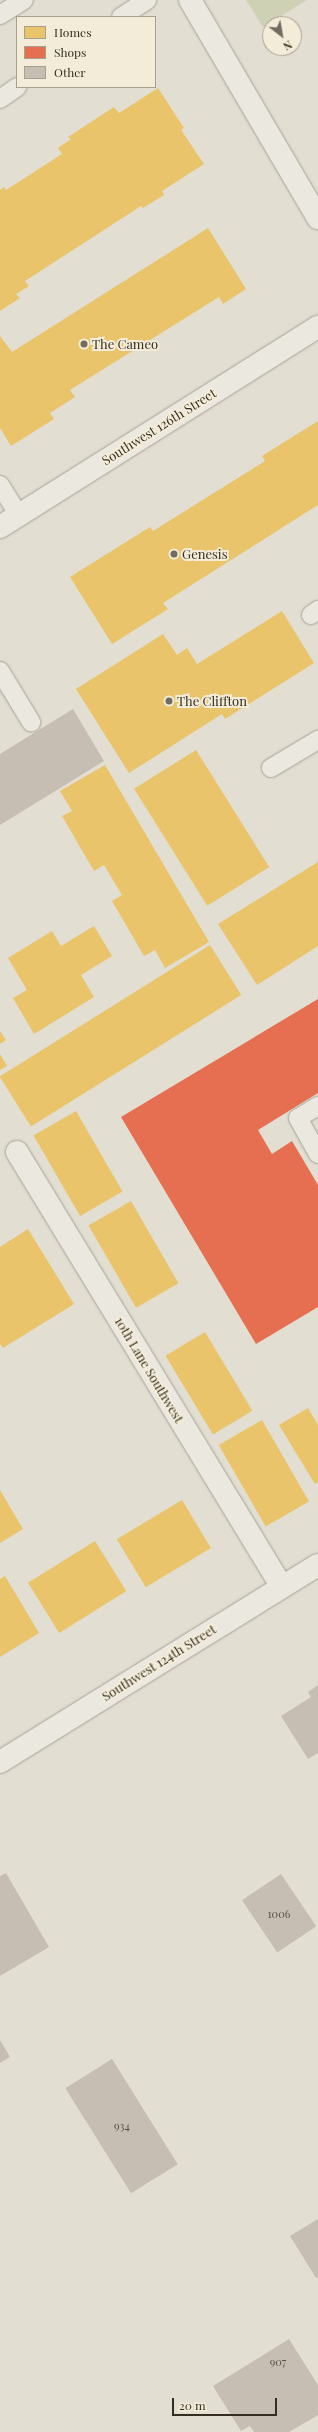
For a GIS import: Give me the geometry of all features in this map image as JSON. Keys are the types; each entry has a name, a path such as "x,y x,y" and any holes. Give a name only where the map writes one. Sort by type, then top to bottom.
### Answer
{"street":[{"path":"190,0 318,218"},
{"name":"Southwest 126th Street","path":"0,527 318,327"},
{"name":"10th Lane Southwest","path":"16,1152 282,1587"},
{"name":"Southwest 124th Street","path":"0,1762 318,1565"}],"lane":[{"path":"0,15 24,0"},
{"path":"123,16 147,0"},
{"path":"0,99 16,88"},
{"path":"0,485 19,515"},
{"path":"0,670 31,722"},
{"path":"271,768 318,740"},
{"path":"318,1106 298,1118 318,1154"}],"green space":[{"path":"246,0 307,0 281,16 262,16 262,25"}],"building: Homes":[{"path":"158,88 184,128 181,130 204,164 162,191 164,195 143,208 141,206 25,281 29,286 16,294 20,298 0,311 0,190 4,187 6,190 62,154 58,148 71,139 68,137 114,107 119,113"},
{"name":"The Cameo","path":"208,228 246,289 223,304 219,297 70,390 75,397 50,413 54,419 11,446 0,428 0,336 12,352"},
{"name":"Genesis","path":"318,421 318,505 163,603 168,609 112,644 70,577 150,527 153,531 265,461 262,456"},
{"name":"The Cliffton","path":"282,611 314,663 225,719 222,714 129,773 76,689 163,634 177,655 187,648 197,664"},
{"path":"196,750 269,867 207,906 134,789"},
{"path":"105,765 209,942 165,968 155,950 144,956 112,901 122,895 104,865 94,871 62,816 72,811 60,791"},
{"path":"318,862 318,946 257,985 218,924"},
{"path":"94,926 112,956 81,975 94,997 34,1034 13,998 27,990 8,958 52,931 61,946"},
{"path":"210,945 241,995 31,1126 0,1076"},
{"path":"0,1031 6,1040 0,1044"},
{"path":"0,1054 7,1066 0,1070"},
{"path":"76,1111 122,1192 80,1216 34,1136"},
{"path":"131,1201 178,1283 136,1308 89,1226"},
{"path":"28,1229 74,1304 3,1348 0,1344 0,1247"},
{"path":"205,1332 252,1411 213,1435 166,1356"},
{"path":"308,1408 318,1425 318,1482 315,1484 279,1425"},
{"path":"262,1420 309,1501 266,1526 219,1445"},
{"path":"0,1490 23,1529 0,1543"},
{"path":"182,1500 211,1548 146,1587 117,1539"},
{"path":"95,1541 126,1591 59,1633 28,1583"},
{"path":"5,1576 39,1633 0,1657 0,1579"}],"building: Shops":[{"path":"318,999 318,1093 258,1130 272,1154 292,1141 318,1185 318,1307 256,1344 121,1117"}],"building: Other":[{"path":"73,709 104,761 0,825 0,754"},
{"path":"318,1685 318,1753 308,1759 281,1716 311,1697 308,1692"},
{"path":"6,1873 49,1947 0,1976 0,1876"},
{"path":"281,1874 316,1926 277,1953 242,1900"},
{"path":"0,2040 10,2057 0,2063"},
{"path":"112,2059 178,2164 131,2193 65,2088"},
{"path":"318,2219 318,2277 316,2278 290,2236"},
{"path":"289,2339 318,2385 318,2415 289,2432 254,2432 250,2426 241,2431 213,2386"}],"place":[{"name":"The Cameo","path":"84,344"},
{"name":"Genesis","path":"174,554"},
{"name":"The Cliffton","path":"169,701"}]}
